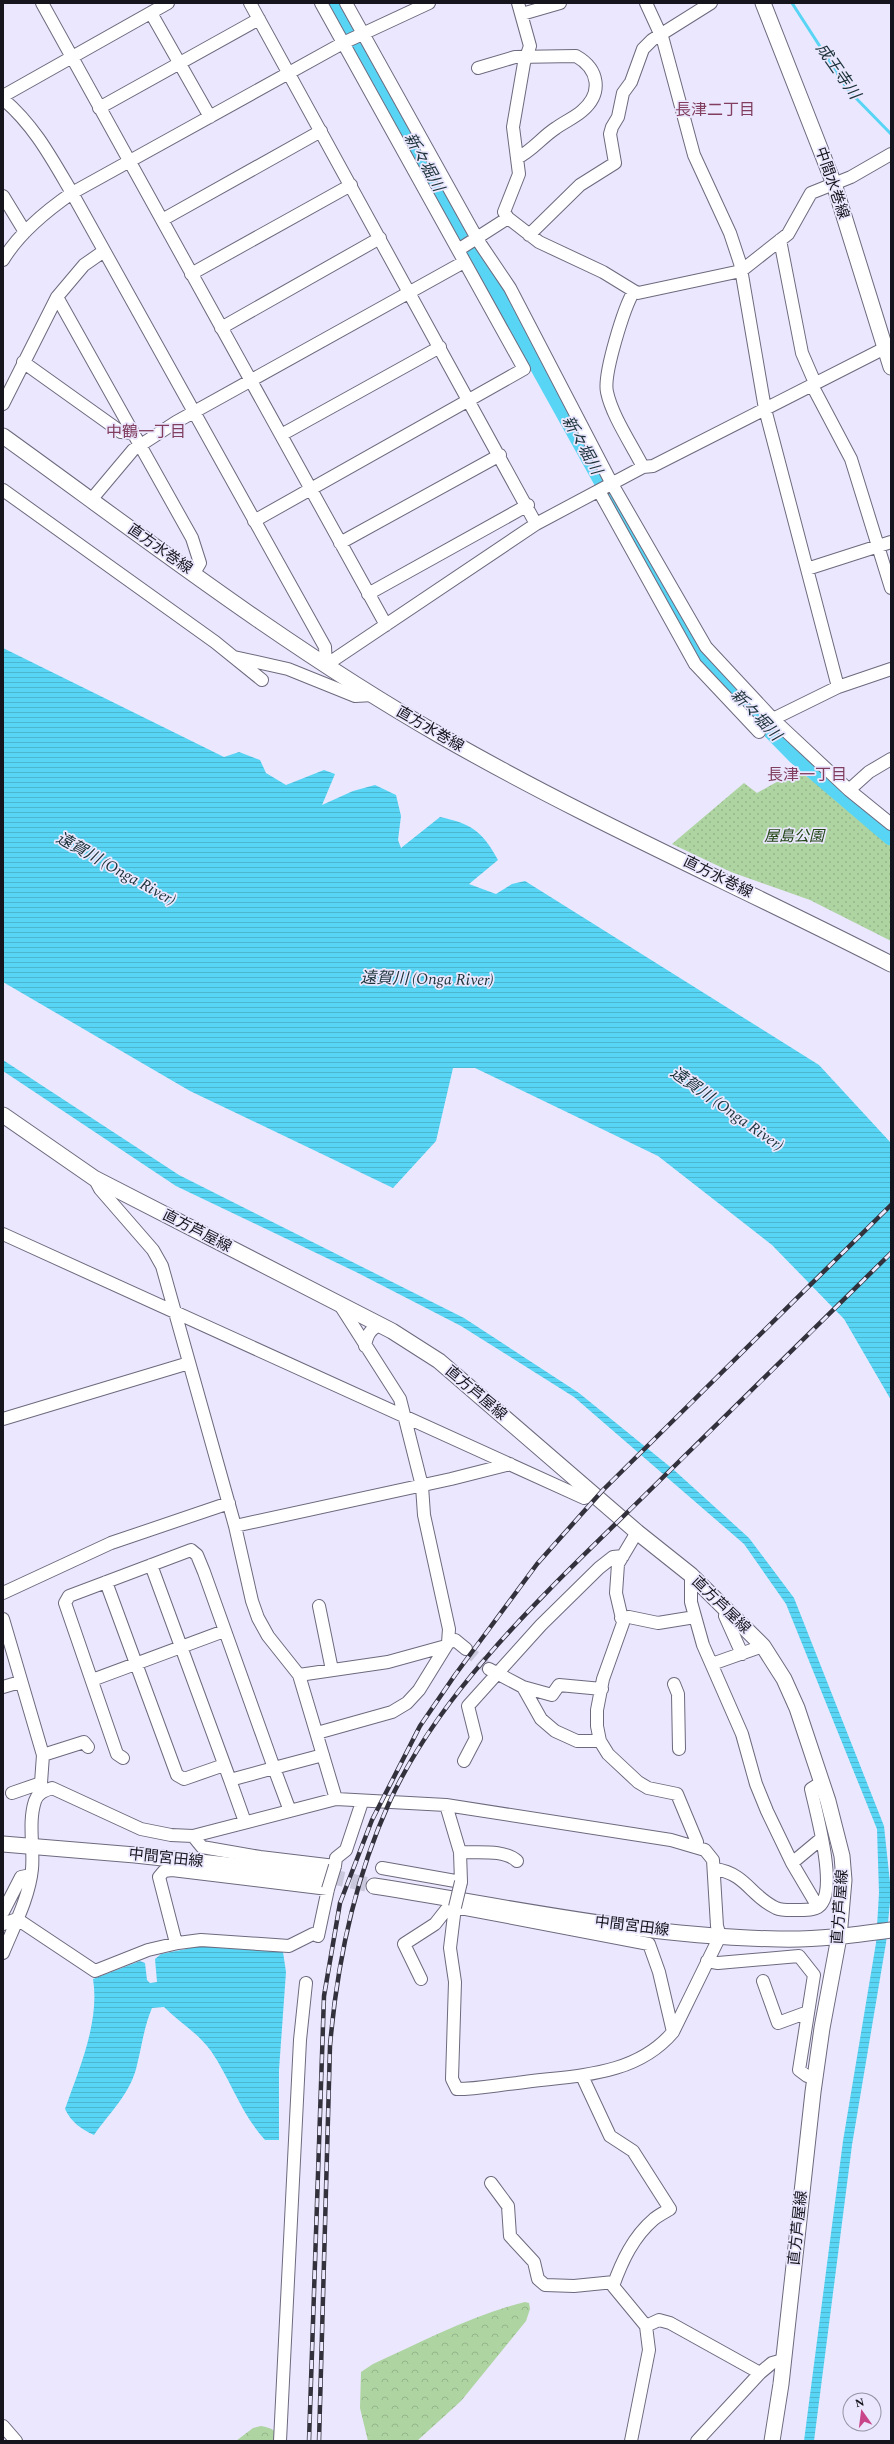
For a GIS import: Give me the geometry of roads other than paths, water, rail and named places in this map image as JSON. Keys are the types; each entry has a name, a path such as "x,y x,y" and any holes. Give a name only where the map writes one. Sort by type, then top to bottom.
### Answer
{"main road":[{"name":"中間水巻線","path":"763,3 834,184 888,346 891,367"},
{"name":"直方水巻線","path":"3,436 194,573 326,665 373,695 522,782 891,964"},
{"name":"直方芦屋線","path":"3,1115 94,1178 380,1325 440,1361 637,1532 691,1575 764,1646 784,1679 797,1708 822,1782 842,1856 846,1936 815,2078 783,2360 772,2441"},
{"name":"中間宮田線","path":"3,1844 32,1845 331,1877"},
{"name":"中間宮田線","path":"374,1886 598,1922 720,1936 779,1939 846,1936 891,1930"}],"street":[{"path":"42,3 386,625"},
{"path":"3,96 168,3"},
{"path":"250,3 528,505 536,524"},
{"path":"254,521 470,401 524,369 464,262 460,248 345,42 321,3"},
{"path":"346,3 476,239 510,288 606,488 695,664 759,732"},
{"path":"3,260 25,232 47,211 72,193 345,42 429,3"},
{"path":"560,3 520,8 530,46 525,57 513,127 519,174 504,212 508,218 529,235 550,249 608,275 638,293 688,284 741,271 788,234 811,193 851,178 891,154"},
{"path":"646,3 662,40 694,155 730,233 741,271 765,409 838,687"},
{"path":"529,235 580,185 615,163 610,134 618,117 623,93 631,82 643,49 659,36 711,3"},
{"path":"151,13 210,117"},
{"path":"99,108 259,19"},
{"path":"478,68 515,57 576,56 590,67 596,80 592,96 584,108 555,128 525,154 517,158"},
{"path":"3,99 17,111 38,136 72,193 325,647 326,665"},
{"path":"162,220 321,131"},
{"path":"191,274 351,185"},
{"path":"3,196 25,232"},
{"path":"460,248 508,218"},
{"path":"221,328 380,238"},
{"path":"780,240 802,353 815,383 814,389 851,459 891,588"},
{"path":"3,404 58,297 84,265 104,251"},
{"path":"91,500 104,482 140,445 194,413 410,294 464,262"},
{"path":"634,291 609,364 606,391 610,403 643,467"},
{"path":"58,297 198,551 200,563 194,573"},
{"path":"326,665 536,524 643,467 660,462 888,346"},
{"path":"281,436 440,347"},
{"path":"24,362 122,432 134,433"},
{"path":"340,543 500,455"},
{"path":"606,488 706,647 773,718 849,790 891,824"},
{"path":"3,490 234,657 262,680"},
{"path":"368,594 528,505"},
{"path":"807,569 891,542"},
{"path":"234,657 288,670 355,696 373,695"},
{"path":"773,718 838,687 891,668"},
{"path":"849,790 869,772 891,759"},
{"path":"94,1178 100,1189 153,1250 162,1266 177,1314 229,1503 258,1618 290,1666 299,1676 318,1733 336,1799"},
{"path":"5,1237 584,1498 594,1495"},
{"path":"318,1733 392,1712 407,1703 419,1690 447,1644 449,1629 424,1515 422,1486 406,1417 400,1399 364,1346 340,1305"},
{"path":"364,1346 367,1336 373,1328 380,1325"},
{"path":"3,1419 190,1363"},
{"path":"235,1526 422,1486 510,1464"},
{"path":"3,1593 111,1543 229,1503"},
{"path":"637,1532 618,1564 616,1593 623,1623 602,1689 597,1710 600,1741 608,1754 638,1782 654,1789 677,1794 697,1842 696,1846"},
{"path":"123,1758 117,1754 65,1603 69,1596 191,1550 197,1555 290,1811"},
{"path":"464,1761 476,1738 468,1706 493,1671 599,1568 613,1557 623,1556"},
{"path":"151,1565 245,1822"},
{"path":"691,1575 691,1602 694,1617 742,1734 756,1784 792,1863 818,1907"},
{"path":"106,1582 177,1775 184,1779 224,1765"},
{"path":"319,1606 332,1670"},
{"path":"622,1618 629,1616 658,1623 694,1617"},
{"path":"724,1616 742,1654"},
{"path":"3,1619 20,1682 43,1755 42,1787 35,1802 29,1889 3,1953"},
{"path":"92,1680 224,1631"},
{"path":"299,1676 388,1662 456,1640 466,1648"},
{"path":"712,1664 764,1646"},
{"path":"493,1671 523,1687 552,1695 559,1685 602,1689"},
{"path":"3,1687 20,1682"},
{"path":"674,1684 678,1694 680,1749"},
{"path":"523,1687 541,1719 555,1731 577,1741 600,1741"},
{"path":"43,1755 84,1742 88,1747"},
{"path":"230,1780 324,1755"},
{"path":"715,1869 735,1874 776,1908 807,1910 818,1907 822,1903 826,1892 825,1855 811,1789 822,1782"},
{"path":"12,1793 42,1787 52,1788 141,1829 171,1835 193,1836 336,1799 362,1802 446,1805 671,1840 696,1846 710,1856 715,1869 717,1926 720,1936 673,2032 664,2043 624,2066 582,2076 516,2083 496,2087 457,2089 452,2079 455,1982 450,1948 455,1908 461,1882 460,1852 446,1805"},
{"path":"17,1919 95,1971 148,1950 176,1943 201,1940 289,1946 313,1934 318,1936 336,1858 346,1850 362,1802"},
{"path":"193,1836 202,1847 260,1857 331,1877"},
{"path":"792,1863 822,1838"},
{"path":"460,1852 503,1854 511,1856 517,1861"},
{"path":"382,1868 461,1882"},
{"path":"176,1943 159,1877 164,1871 172,1870 331,1877"},
{"path":"3,1912 22,1877 31,1875"},
{"path":"421,1979 404,1944 435,1924 446,1910 455,1908 649,1944 659,1972 673,2032"},
{"path":"3,1924 17,1919"},
{"path":"707,1961 718,1963 799,1956 814,1976 799,2070 807,2076 815,2078"},
{"path":"763,1980 778,2024 808,2012"},
{"path":"280,2441 300,2040 306,1983"},
{"path":"582,2076 610,2136 633,2151 670,2208 655,2218 635,2240 620,2264 612,2286 646,2326 649,2350 631,2441"},
{"path":"491,2183 508,2206 510,2236 534,2262 538,2279 545,2285 574,2286 614,2282"},
{"path":"646,2326 659,2320 670,2323 760,2372"},
{"path":"697,2441 760,2372 772,2363 783,2360"},
{"path":"3,2426 13,2440"}],"water":[{"name":"遠賀川 (Onga River)","path":"3,648 224,757 239,752 260,760 266,773 286,785 324,770 335,774 322,805 353,791 375,785 396,795 401,816 398,840 401,848 440,817 468,826 481,835 498,860 469,884 496,894 512,884 525,881 819,1065 891,1143 891,1400 844,1319 772,1245 658,1156 475,1068 453,1068 436,1141 393,1188 190,1091 3,982"},
{"path":"3,1060 179,1175 464,1318 579,1393 674,1470 749,1538 794,1598 884,1826 891,1892 886,1943 852,2145 814,2441 804,2441 843,2141 876,1943 879,1893 877,1829 786,1604 744,1544 574,1397 461,1326 356,1272 176,1186 3,1071"},
{"path":"214,1944 218,1947 283,1952 286,1972 279,2070 279,2140 265,2140 249,2119 211,2051 194,2033 164,2007 152,2008 145,2029 134,2075 130,2085 119,2102 94,2135 81,2128 70,2118 65,2109 82,2062 91,2028 94,2012 93,1979 140,1961 145,1963 147,1980 150,1983 157,1982 155,1959 161,1954 186,1949 189,1946"}],"waterway":[{"name":"新々堀川","path":"336,3 701,659 796,756 891,837"},
{"name":"成王寺川","path":"792,3 848,90 891,134"}],"tunnel":[{"path":"466,1649 489,1669"},
{"path":"329,1876 374,1886"}],"railway":[{"path":"309,2441 324,1996 340,1903 372,1820 420,1726 455,1675 537,1564 603,1490 891,1205"},
{"path":"319,2441 330,2046 333,2015 337,1984 349,1922 366,1862 389,1803 411,1760 439,1718 469,1678 503,1639 574,1565 891,1253"}],"district":[{"name":"長津二丁目","path":"715,110"},
{"name":"中鶴一丁目","path":"146,432"},
{"name":"長津一丁目","path":"807,775"}],"park label":[{"name":"屋島公園","path":"794,836"}]}
